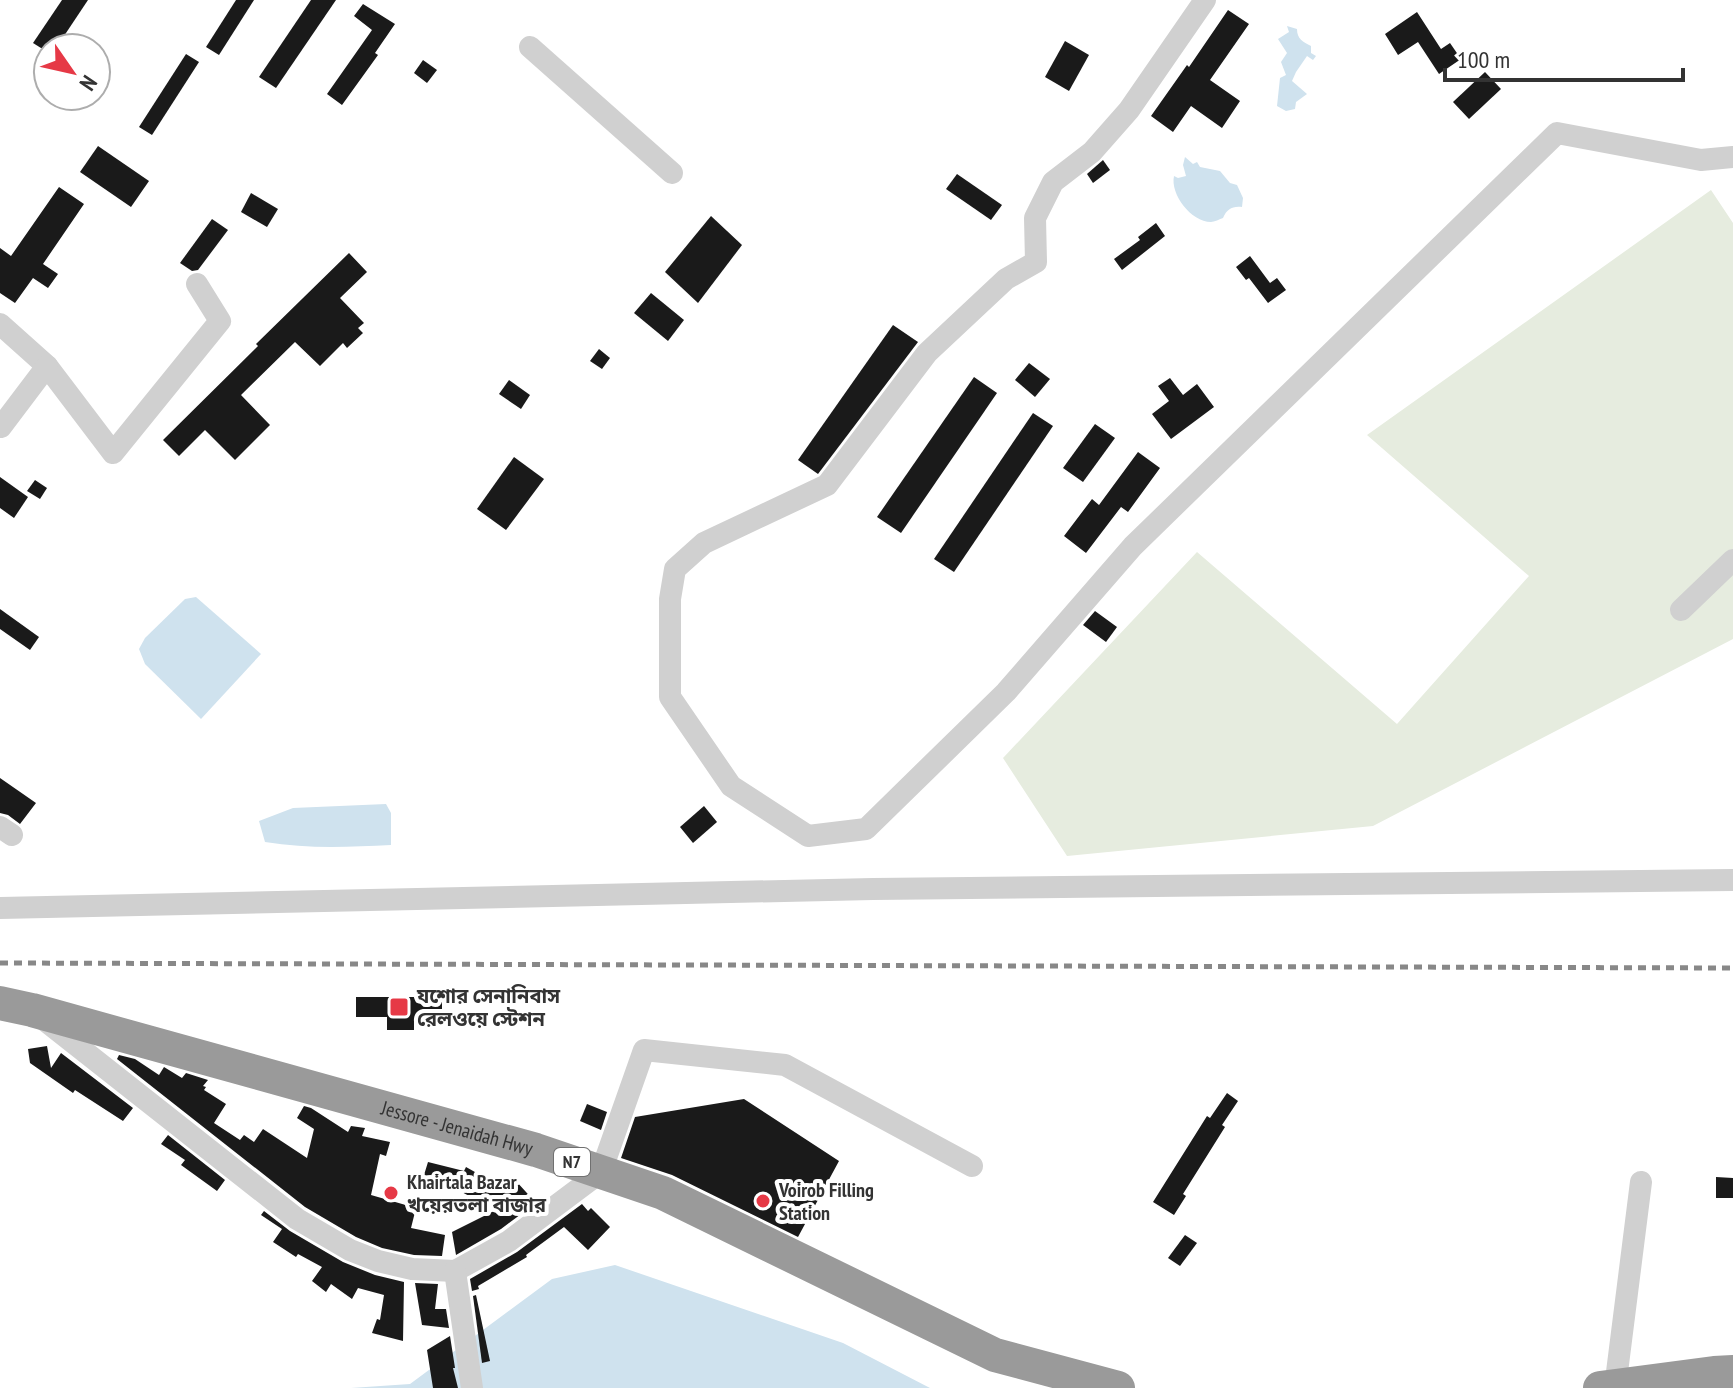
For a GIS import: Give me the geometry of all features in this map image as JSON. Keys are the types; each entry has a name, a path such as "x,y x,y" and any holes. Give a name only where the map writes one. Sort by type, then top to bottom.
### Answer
{"highway":[{"name":"Jessore - Jenaidah Hwy","path":"16,1006 536,1150 663,1193 995,1355 1118,1388"},
{"path":"1610,1387 1733,1372"}],"street":[{"path":"1205,0 1129,110 1092,152 1053,182 1035,218 1036,262 1006,279 927,353 827,485 704,543 675,569 670,599 670,697 731,786 808,836 866,829 1006,692 1133,546 1557,133 1701,160 1733,157"},
{"path":"530,47 672,173"},
{"path":"0,324 47,366 113,453 220,321 197,284"},
{"path":"1,427 47,366"},
{"path":"1681,610 1733,560"},
{"path":"0,908 873,889 1733,880"},
{"path":"16,1006 297,1219 350,1250 412,1269 455,1271 509,1241 601,1172 644,1050 785,1065 972,1166"},
{"path":"1610,1387 1641,1182"},
{"path":"455,1271 472,1388"}],"shaded area":[{"path":"1711,190 1733,223 1733,639 1373,826 1067,856 1003,758 1197,552 1397,724 1529,576 1367,435"}],"water":[{"path":"1287,26 1297,29 1299,38 1311,46 1311,53 1316,56 1313,60 1307,56 1292,81 1307,94 1296,102 1295,109 1286,111 1277,106 1280,78 1286,75 1281,62 1287,53 1278,39 1289,32"},
{"path":"1185,157 1193,164 1197,162 1200,167 1220,171 1230,183 1237,185 1243,198 1242,207 1230,209 1223,218 1211,222 1189,212 1175,191 1174,183 1174,176 1186,176 1183,165"},
{"path":"196,597 261,654 201,719 145,664 139,649 145,638 185,599"},
{"path":"386,804 391,813 391,845 312,847 265,842 259,821 293,808"},
{"path":"615,1265 843,1343 930,1388 351,1388 410,1384 552,1279"}],"building":[{"path":"62,0 88,0 67,32 40,32"},
{"path":"236,0 254,0 219,55 206,47"},
{"path":"311,0 336,0 276,88 259,77"},
{"path":"363,4 395,24 375,53 378,55 342,105 327,94 372,30 354,16"},
{"path":"1228,10 1249,24 1210,80 1240,101 1222,128 1191,106 1173,132 1151,116"},
{"path":"1417,12 1441,49 1450,43 1461,59 1439,74 1418,42 1398,55 1385,34"},
{"path":"1065,41 1089,55 1069,91 1045,77"},
{"path":"186,54 199,62 152,135 139,127"},
{"path":"423,60 437,70 427,83 414,73"},
{"path":"1485,72 1501,89 1469,119 1453,102"},
{"path":"98,146 149,181 131,207 80,172"},
{"path":"1103,160 1110,170 1093,183 1087,174"},
{"path":"957,174 1002,205 991,220 946,189"},
{"path":"59,187 84,204 43,264 58,274 48,288 33,278 15,303 0,293 0,248 11,256"},
{"path":"251,193 278,209 267,227 241,212"},
{"path":"711,216 742,245 698,303 665,272"},
{"path":"212,219 228,230 198,270 192,271 180,263"},
{"path":"1156,223 1165,236 1122,270 1114,259 1140,240 1138,237"},
{"path":"349,253 367,272 340,298 364,323 358,328 363,333 347,348 343,343 320,366 295,342 241,395 270,425 235,460 205,430 179,456 163,440"},
{"path":"1250,256 1270,283 1277,278 1286,290 1268,303 1249,278 1246,280 1236,267"},
{"path":"651,293 684,320 668,341 634,313"},
{"path":"893,325 918,342 818,474 798,460"},
{"path":"599,349 610,358 602,369 590,361"},
{"path":"1029,363 1050,379 1035,397 1015,380"},
{"path":"974,377 997,393 901,533 877,517"},
{"path":"1170,378 1183,395 1197,384 1214,407 1171,439 1152,414 1169,401 1158,386"},
{"path":"509,380 530,395 521,409 499,394"},
{"path":"1033,413 1053,426 954,572 934,559"},
{"path":"1095,424 1115,438 1083,482 1063,468"},
{"path":"1138,452 1160,468 1128,512 1121,507 1086,553 1064,536 1092,499 1099,505"},
{"path":"514,457 544,479 506,530 477,509"},
{"path":"0,477 28,497 14,518 0,508"},
{"path":"35,480 47,488 40,499 27,491"},
{"path":"0,609 39,637 30,650 0,629"},
{"path":"1095,611 1117,627 1106,642 1083,625"},
{"path":"0,778 36,803 20,824 0,813"},
{"path":"704,806 717,822 693,843 680,827"},
{"name":"যশোর সেনানিবাস রেলওয়ে স্টেশন","path":"356,997 442,997 442,1019 414,1019 414,1030 387,1030 387,1017 356,1017"},
{"path":"47,1046 51,1068 61,1053 133,1108 123,1121 75,1090 73,1093 30,1063 28,1049"},
{"path":"119,1055 135,1059 159,1075 164,1067 182,1078 186,1073 208,1080 203,1086 206,1087 204,1090 226,1104 214,1123 240,1140 244,1135 254,1142 263,1129 307,1158 314,1129 297,1118 304,1106 348,1132 351,1126 365,1128 362,1136 390,1142 386,1156 380,1154 371,1195 416,1208 411,1228 445,1235 442,1256 414,1255 382,1248 356,1237 305,1207 117,1059"},
{"path":"1227,1093 1238,1101 1183,1194 1186,1196 1174,1215 1153,1202 1207,1116 1210,1118"},
{"name":"Voirob Filling Station","path":"744,1099 839,1161 798,1237 672,1175 621,1158 635,1117"},
{"path":"587,1104 607,1112 601,1130 580,1121"},
{"path":"168,1135 225,1180 217,1191 181,1165 185,1160 161,1144"},
{"path":"428,1162 464,1171 466,1167 507,1190 516,1181 536,1203 501,1229 456,1255 452,1232 496,1210 454,1188 457,1183 424,1175"},
{"path":"1716,1177 1733,1178 1733,1198 1716,1198"},
{"path":"582,1204 588,1211 591,1208 610,1227 588,1250 564,1227 527,1257 472,1291 470,1279 517,1252"},
{"path":"264,1211 290,1231 343,1262 404,1282 403,1341 372,1333 377,1319 380,1320 384,1295 358,1288 352,1299 331,1284 326,1292 312,1281 322,1267 298,1254 296,1257 273,1242 282,1229 261,1215"},
{"path":"1185,1235 1197,1243 1180,1266 1168,1258"},
{"path":"415,1283 438,1284 435,1309 446,1309 449,1328 422,1325"},
{"path":"476,1295 490,1361 482,1363 473,1296"},
{"path":"450,1336 458,1388 433,1388 427,1350"}],"railway":[{"path":"0,963 1733,968"}],"place":[{"name":"যশোর সেনানিবাস রেলওয়ে স্টেশন","path":"399,1007"},
{"name":"Khairtala Bazar খয়েরতলা বাজার","path":"391,1193"},
{"name":"Voirob Filling Station","path":"763,1201"}]}
